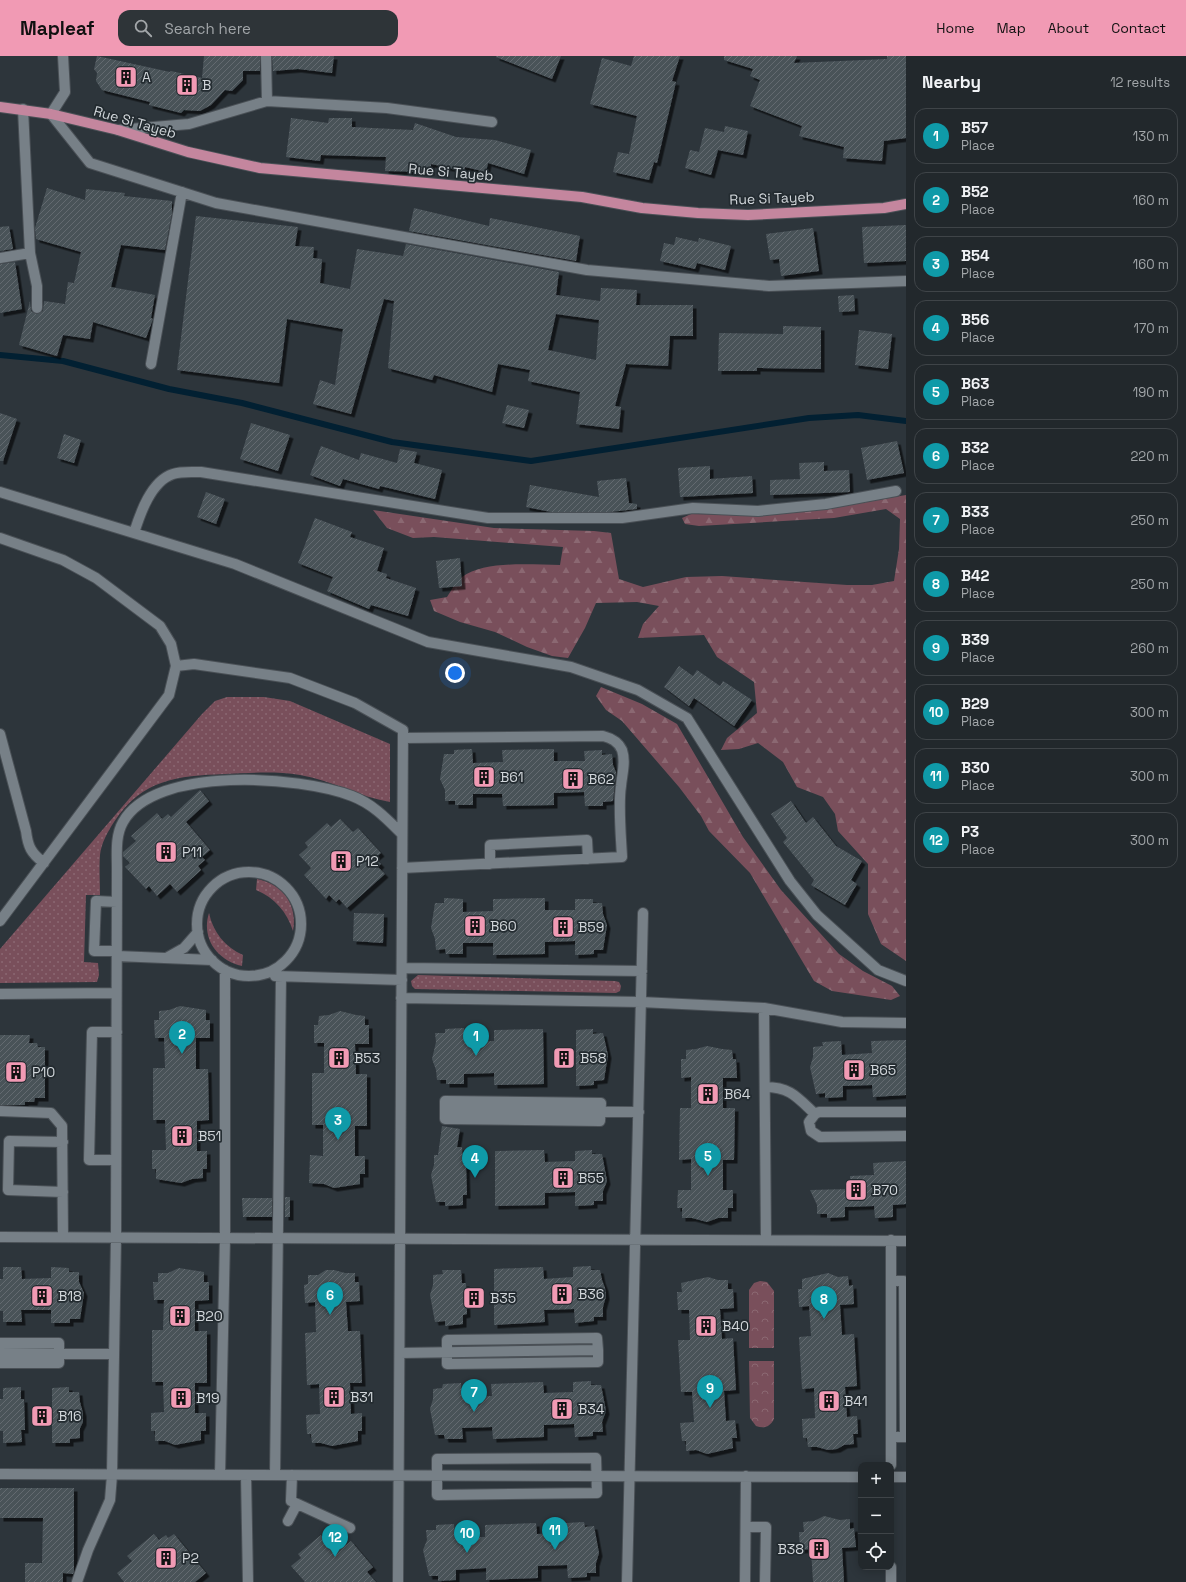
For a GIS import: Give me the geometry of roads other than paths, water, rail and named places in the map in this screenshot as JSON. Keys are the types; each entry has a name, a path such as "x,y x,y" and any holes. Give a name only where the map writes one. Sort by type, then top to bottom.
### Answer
{"main road":[{"name":"Rue Si Tayeb","path":"0,107 51,114 118,130 188,152 260,168 582,197 642,208 698,214 748,215 884,208 906,204"}],"street":[{"path":"63,56 65,92 51,114 90,163 216,203 587,270 769,286 906,281"},
{"path":"266,56 268,100"},
{"path":"118,130 189,124 268,100 387,108 492,122"},
{"path":"23,110 30,253 37,286 37,308"},
{"path":"151,364 182,192"},
{"path":"0,258 30,253"},
{"path":"134,533 142,507 154,488 172,474 184,472 201,472 488,518 622,518 693,508 758,511 826,504 896,491"},
{"path":"0,492 235,564 428,642 571,667 638,690 687,718 790,881 817,915 878,970 906,981"},
{"path":"0,538 63,560 96,578 129,601 160,626 170,644 176,666 169,695 0,922"},
{"path":"176,666 194,664 290,678 355,703 403,730 398,1582"},
{"path":"0,734 3,759 28,846 31,853 44,863"},
{"path":"402,868 622,857 620,786 624,773 622,752 615,740 603,736 403,738"},
{"path":"77,1582 88,1550 110,1500 112,1475 116,1237 117,838 123,822 135,807 153,795 175,787 200,782 260,780 309,784 353,796 372,806 402,834"},
{"path":"490,864 490,845 587,840 588,859"},
{"path":"255,975 278,967 290,956 297,943 301,927 300,911 293,896 283,884 270,876 254,872 238,872 224,878 211,888 202,901 198,916 198,932 203,947 212,960 224,970 240,975 402,980"},
{"path":"117,902 96,901 94,952 212,960"},
{"path":"627,1582 644,913"},
{"path":"166,958 184,948 198,932"},
{"path":"402,968 642,971"},
{"path":"220,1475 225,1238 224,970"},
{"path":"275,1475 281,976"},
{"path":"0,994 116,993"},
{"path":"402,998 641,1002 764,1008 842,1022 906,1023"},
{"path":"764,1008 766,1240"},
{"path":"116,1032 92,1032 89,1160 116,1160"},
{"path":"765,1087 778,1087 790,1092 815,1114"},
{"path":"446,1101 601,1103 601,1112 600,1121 445,1119 446,1101"},
{"path":"0,1111 51,1113 62,1126 63,1237"},
{"path":"601,1112 639,1112"},
{"path":"906,1112 819,1112 815,1114 809,1122 811,1131 820,1136 906,1136"},
{"path":"63,1142 9,1141 8,1190 63,1192"},
{"path":"0,1237 906,1240"},
{"path":"891,1240 891,1462"},
{"path":"891,1281 904,1281 905,1437 891,1437"},
{"path":"597,1338 598,1362 447,1364 447,1352 447,1340 597,1338"},
{"path":"0,1343 59,1343 59,1363 0,1363"},
{"path":"400,1353 447,1352"},
{"path":"0,1353 114,1354"},
{"path":"596,1458 597,1493 437,1495 437,1476 437,1459 596,1458"},
{"path":"0,1474 858,1477"},
{"path":"246,1475 248,1582"},
{"path":"292,1475 291,1501 350,1528"},
{"path":"745,1582 746,1476"},
{"path":"894,1477 906,1477"},
{"path":"288,1521 297,1504"},
{"path":"746,1526 766,1527 765,1582"},
{"path":"891,1570 891,1582"}],"waterway":[{"path":"0,355 63,361 169,389 242,403 392,442 531,461 809,418 858,415 906,421"}],"place":[{"name":"A","path":"126,77"},
{"name":"B","path":"187,85"},
{"name":"B61","path":"484,777"},
{"name":"B62","path":"573,779"},
{"name":"P11","path":"166,852"},
{"name":"P12","path":"341,861"},
{"name":"B60","path":"475,926"},
{"name":"B59","path":"563,927"},
{"name":"B52","path":"182,1054"},
{"name":"B57","path":"476,1056"},
{"name":"B53","path":"339,1058"},
{"name":"B58","path":"564,1058"},
{"name":"B65","path":"854,1070"},
{"name":"P10","path":"16,1072"},
{"name":"B64","path":"708,1094"},
{"name":"B51","path":"182,1136"},
{"name":"B54","path":"338,1140"},
{"name":"B63","path":"708,1176"},
{"name":"B56","path":"475,1178"},
{"name":"B55","path":"563,1178"},
{"name":"B70","path":"856,1190"},
{"name":"B36","path":"562,1294"},
{"name":"B18","path":"42,1296"},
{"name":"B35","path":"474,1298"},
{"name":"B32","path":"330,1315"},
{"name":"B20","path":"180,1316"},
{"name":"B42","path":"824,1319"},
{"name":"B40","path":"706,1326"},
{"name":"B31","path":"334,1397"},
{"name":"B19","path":"181,1398"},
{"name":"B41","path":"829,1401"},
{"name":"B39","path":"710,1408"},
{"name":"B34","path":"562,1409"},
{"name":"B33","path":"474,1412"},
{"name":"B16","path":"42,1416"},
{"name":"B38","path":"819,1549"},
{"name":"B30","path":"555,1550"},
{"name":"B29","path":"467,1553"},
{"name":"P3","path":"335,1557"},
{"name":"P2","path":"166,1558"}]}
